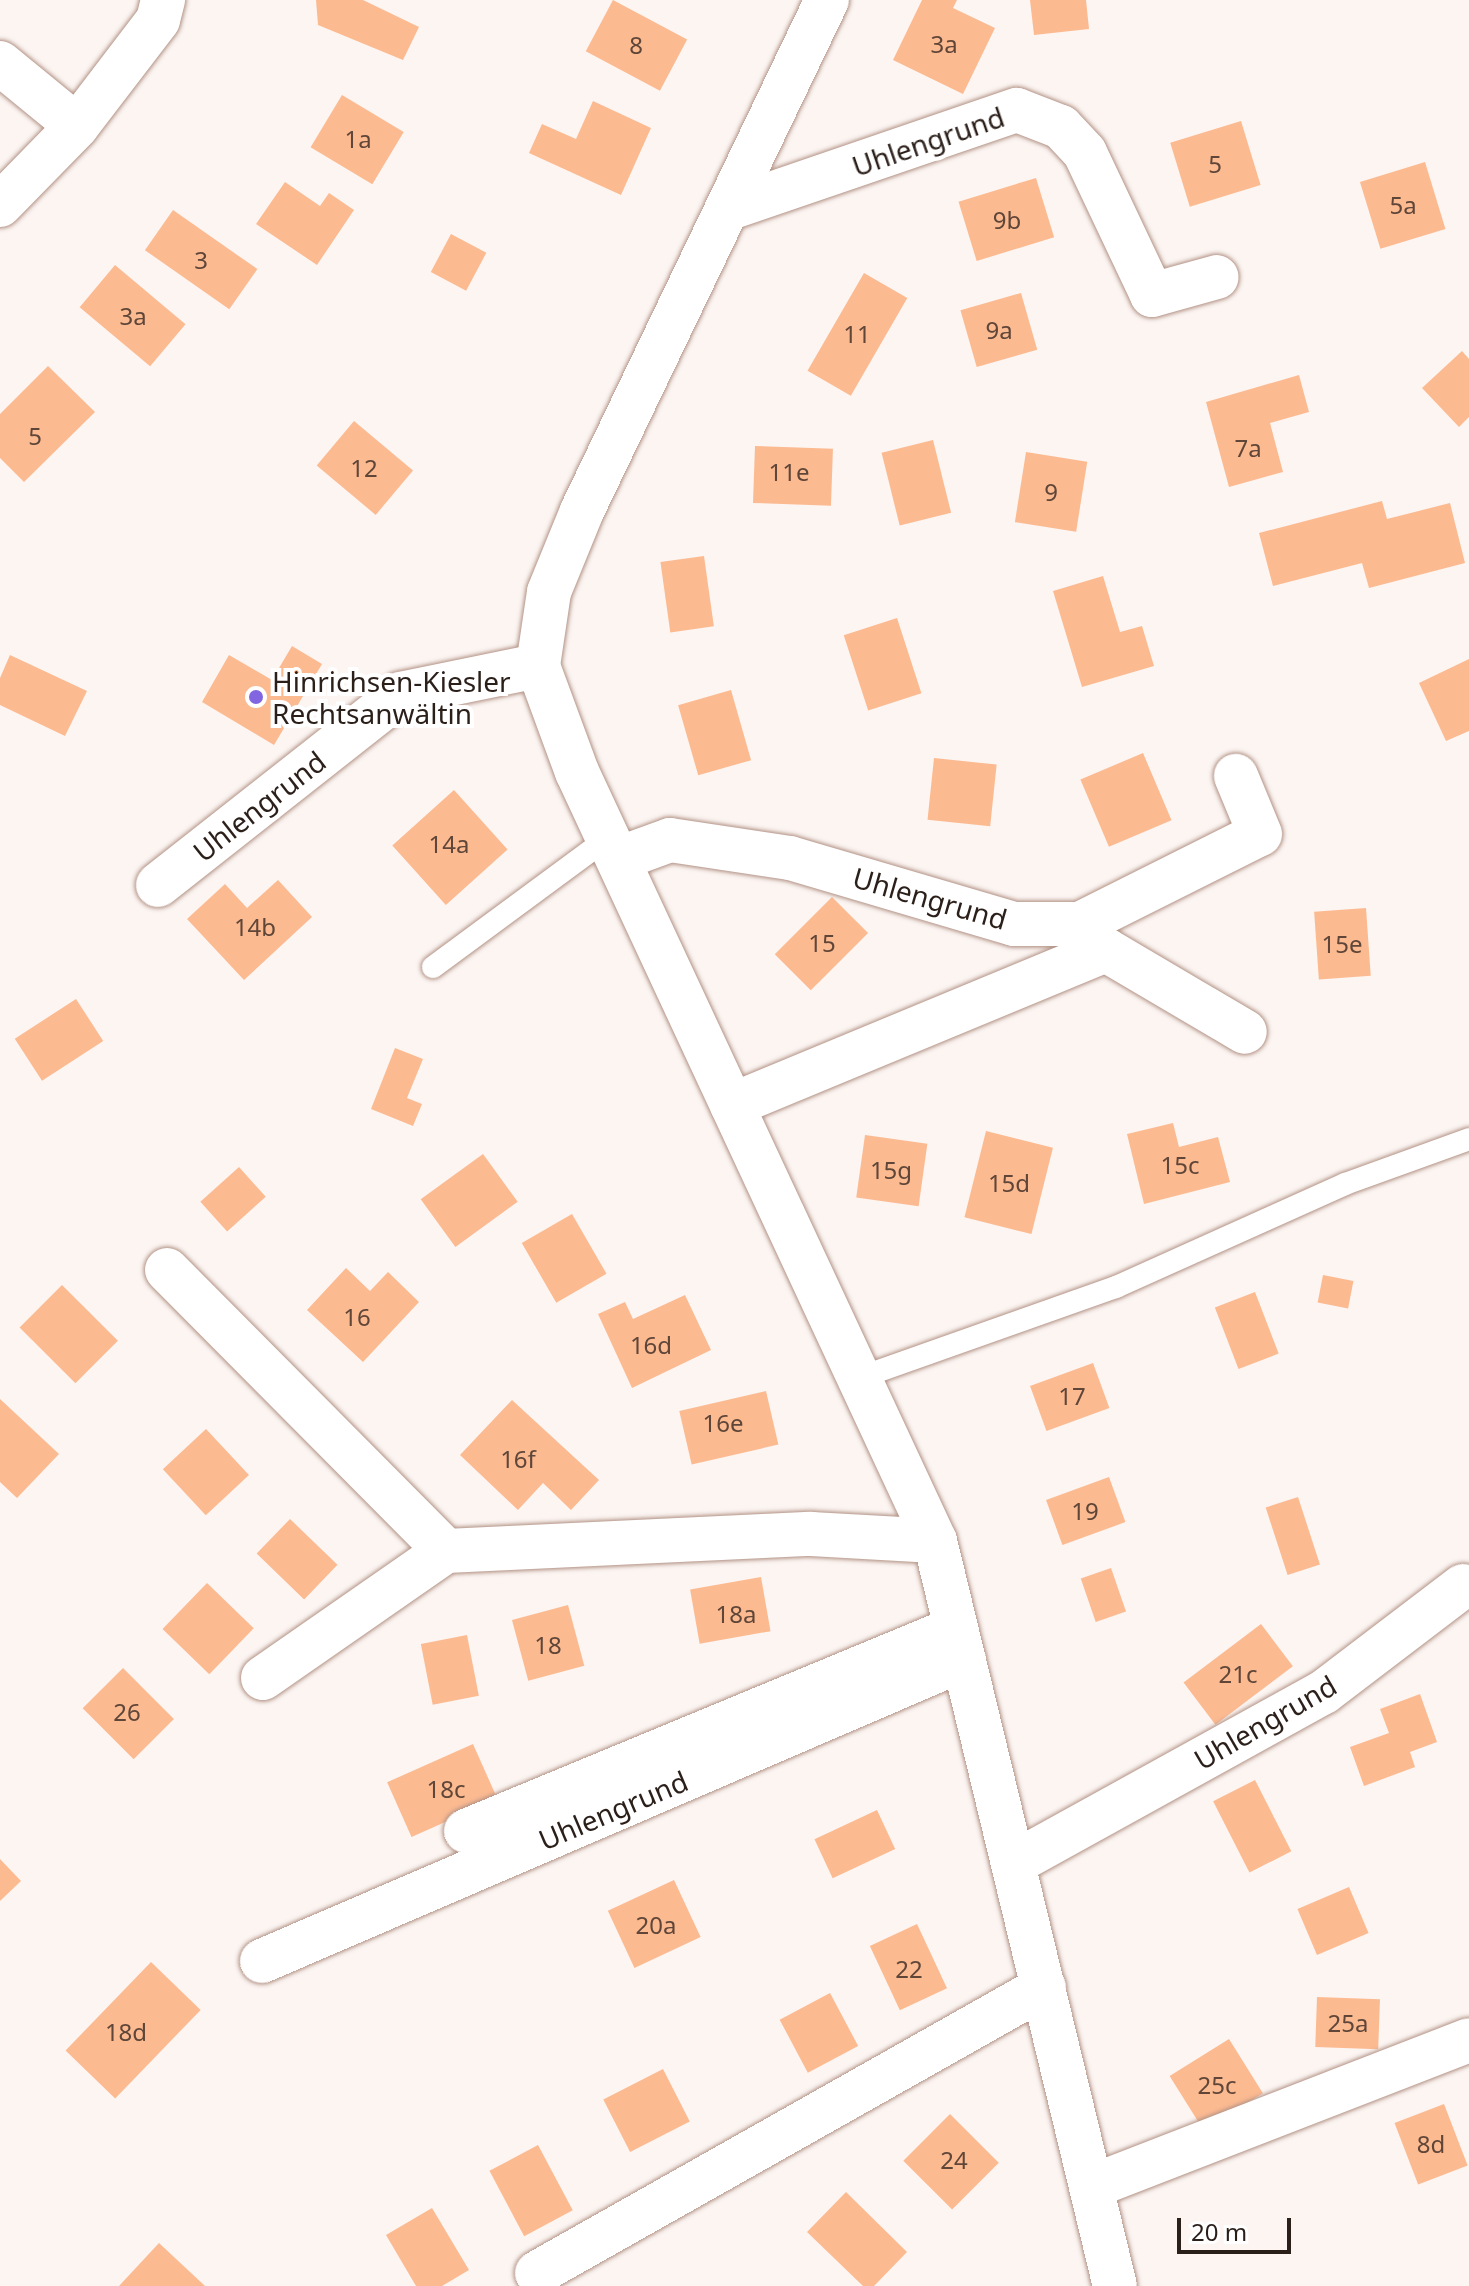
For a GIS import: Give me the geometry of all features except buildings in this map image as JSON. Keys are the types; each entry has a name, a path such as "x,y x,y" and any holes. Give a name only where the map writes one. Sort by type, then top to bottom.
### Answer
{"street":[{"path":"0,205 77,126 158,20 163,0"},
{"path":"827,0 730,208 582,511 549,592 538,666 613,848 935,1541 1115,2286"},
{"path":"0,63 77,126"},
{"name":"Uhlengrund","path":"730,208 1017,110 1061,127 1085,153 1152,295 1217,277"},
{"name":"Uhlengrund","path":"158,885 401,694 538,666"},
{"name":"Uhlengrund","path":"613,848 670,840 790,858 1014,924 1080,924 1260,834 1236,776"},
{"path":"732,1105 1106,950 1245,1032"},
{"path":"167,1270 446,1551"},
{"path":"263,1678 446,1551 811,1534 935,1541"},
{"name":"Uhlengrund","path":"1014,1863 1324,1692 1463,1586"},
{"name":"Uhlengrund","path":"466,1831 960,1643"},
{"name":"Uhlengrund","path":"262,1961 960,1643"},
{"path":"537,2273 1044,1987"},
{"path":"1093,2186 1469,2040"}],"lane":[{"path":"433,967 613,848"},
{"path":"859,1378 1116,1287 1345,1184 1469,1139"}],"place":[{"name":"Hinrichsen-Kiesler Rechtsanwältin","path":"256,697"}]}
